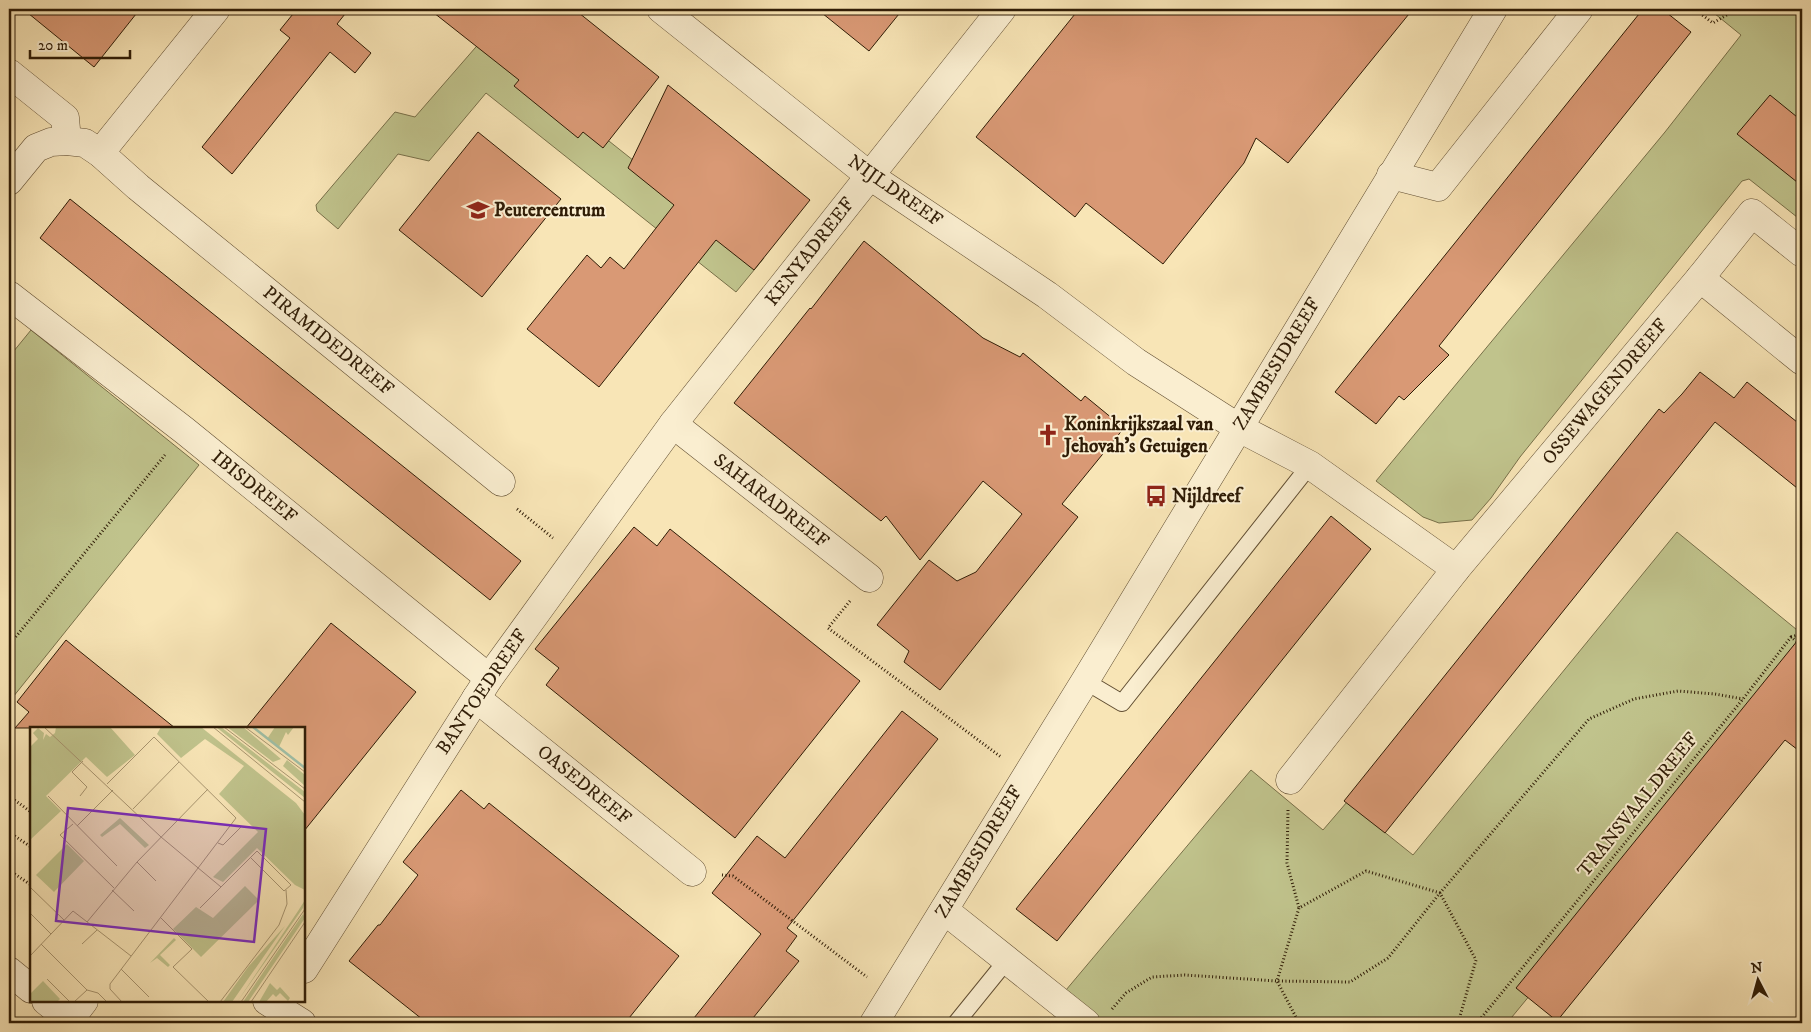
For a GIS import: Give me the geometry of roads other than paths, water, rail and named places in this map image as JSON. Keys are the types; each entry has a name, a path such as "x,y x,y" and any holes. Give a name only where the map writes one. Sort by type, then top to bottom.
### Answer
{"street":[{"path":"100,153 216,9"},
{"name":"NIJLDREEF","path":"661,9 870,176 1047,295 1136,362 1239,428"},
{"name":"KENYADREEF","path":"673,424 1002,9"},
{"name":"ZAMBESIDREEF","path":"874,1023 1085,681 1493,9"},
{"path":"1391,175 1438,187 1579,9"},
{"path":"9,73 65,118 67,141 51,142 36,148 9,181"},
{"name":"PIRAMIDEDREEF","path":"67,141 85,143 100,153 146,193 501,482"},
{"name":"OSSEWAGENDREEF","path":"1290,780 1456,570 1752,213 1802,253"},
{"path":"1700,278 1802,361"},
{"name":"IBISDREEF","path":"11,302 185,431 483,688"},
{"name":"BANTOEDREEF","path":"305,967 483,688 673,424"},
{"name":"SAHARADREEF","path":"673,424 869,578"},
{"path":"1239,428 1310,465 1456,570"},
{"name":"OASEDREEF","path":"483,688 692,872"},
{"path":"944,910 1007,960 1097,1020"},
{"path":"9,971 30,988"},
{"path":"48,1002 74,1015"},
{"path":"276,1003 302,1023"}],"lane":[{"path":"1085,681 1122,703 1310,465"},
{"path":"956,1023 1007,960"}],"place":[{"name":"Peutercentrum","path":"478,210"},
{"name":"Koninkrijkszaal van Jehovah's Getuigen","path":"1048,435"},
{"name":"Nijldreef","path":"1156,496"}]}
